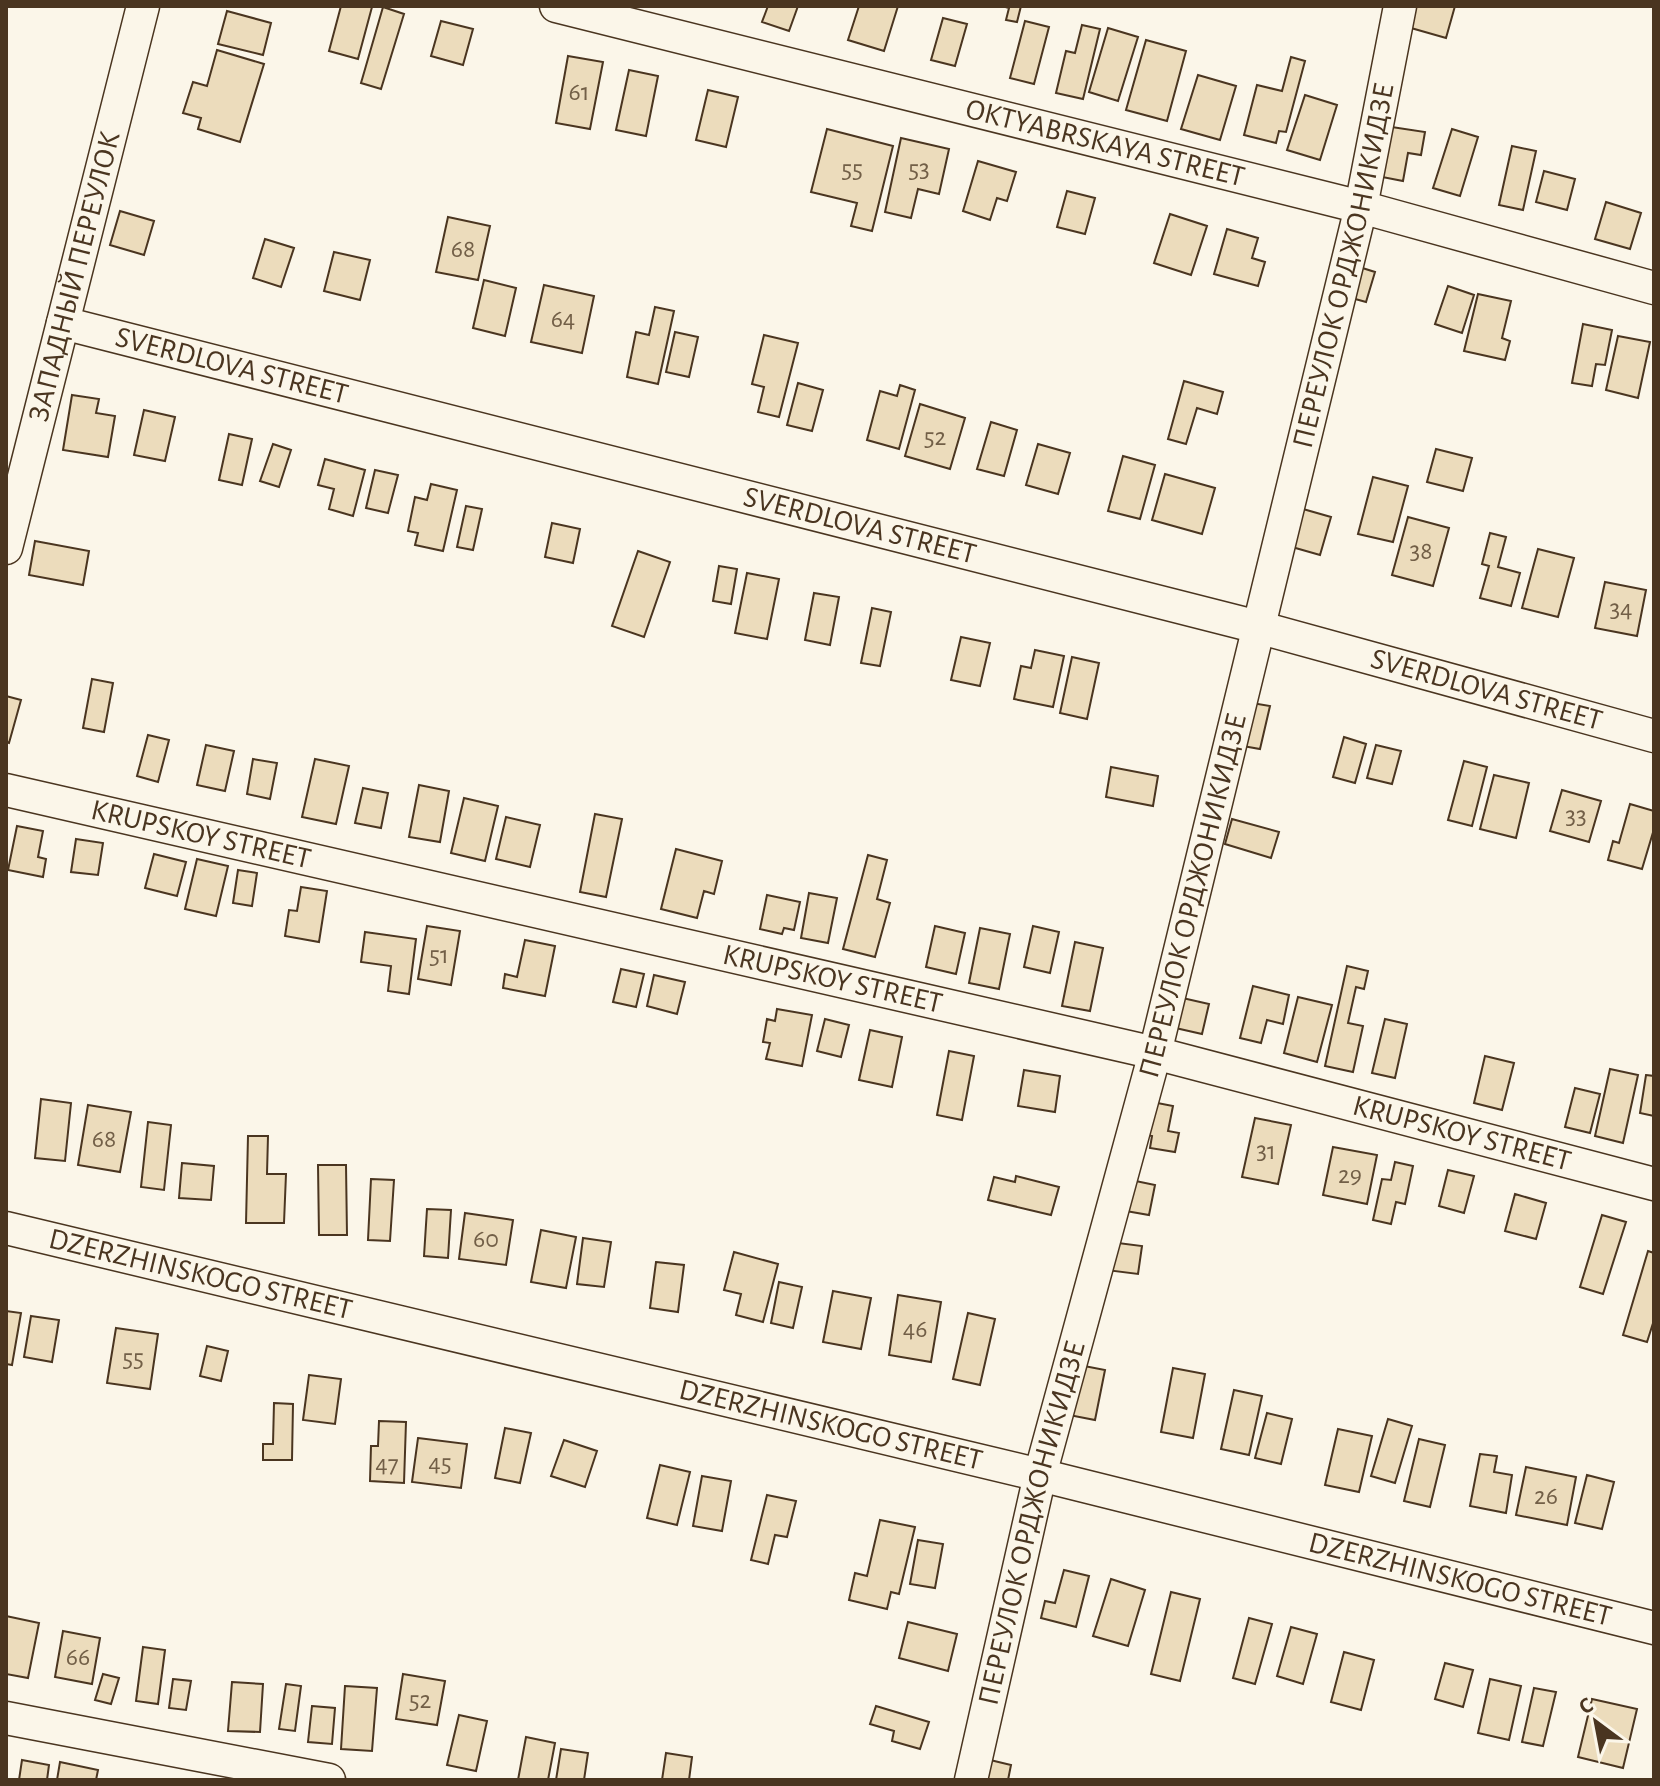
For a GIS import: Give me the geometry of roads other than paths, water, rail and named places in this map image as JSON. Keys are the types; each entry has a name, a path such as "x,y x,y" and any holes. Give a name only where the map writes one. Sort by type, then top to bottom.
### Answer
{"street":[{"name":"ЗАПАДНЫЙ ПЕРЕУЛОК","path":"6,548 19,440 63,323 143,6"},
{"name":"OKTYABRSKAYA STREET","path":"556,6 1361,207 1654,288"},
{"name":"ПЕРЕУЛОК ОРДЖОНИКИДЗЕ","path":"971,1780 1040,1475 1155,1053 1361,207 1400,6"},
{"name":"SVERDLOVA STREET","path":"63,323 1258,627 1654,736"},
{"name":"KRUPSKOY STREET","path":"6,790 1155,1053 1654,1184"},
{"name":"DZERZHINSKOGO STREET","path":"6,1228 1040,1475 1654,1628"},
{"path":"6,1718 329,1780"}]}
